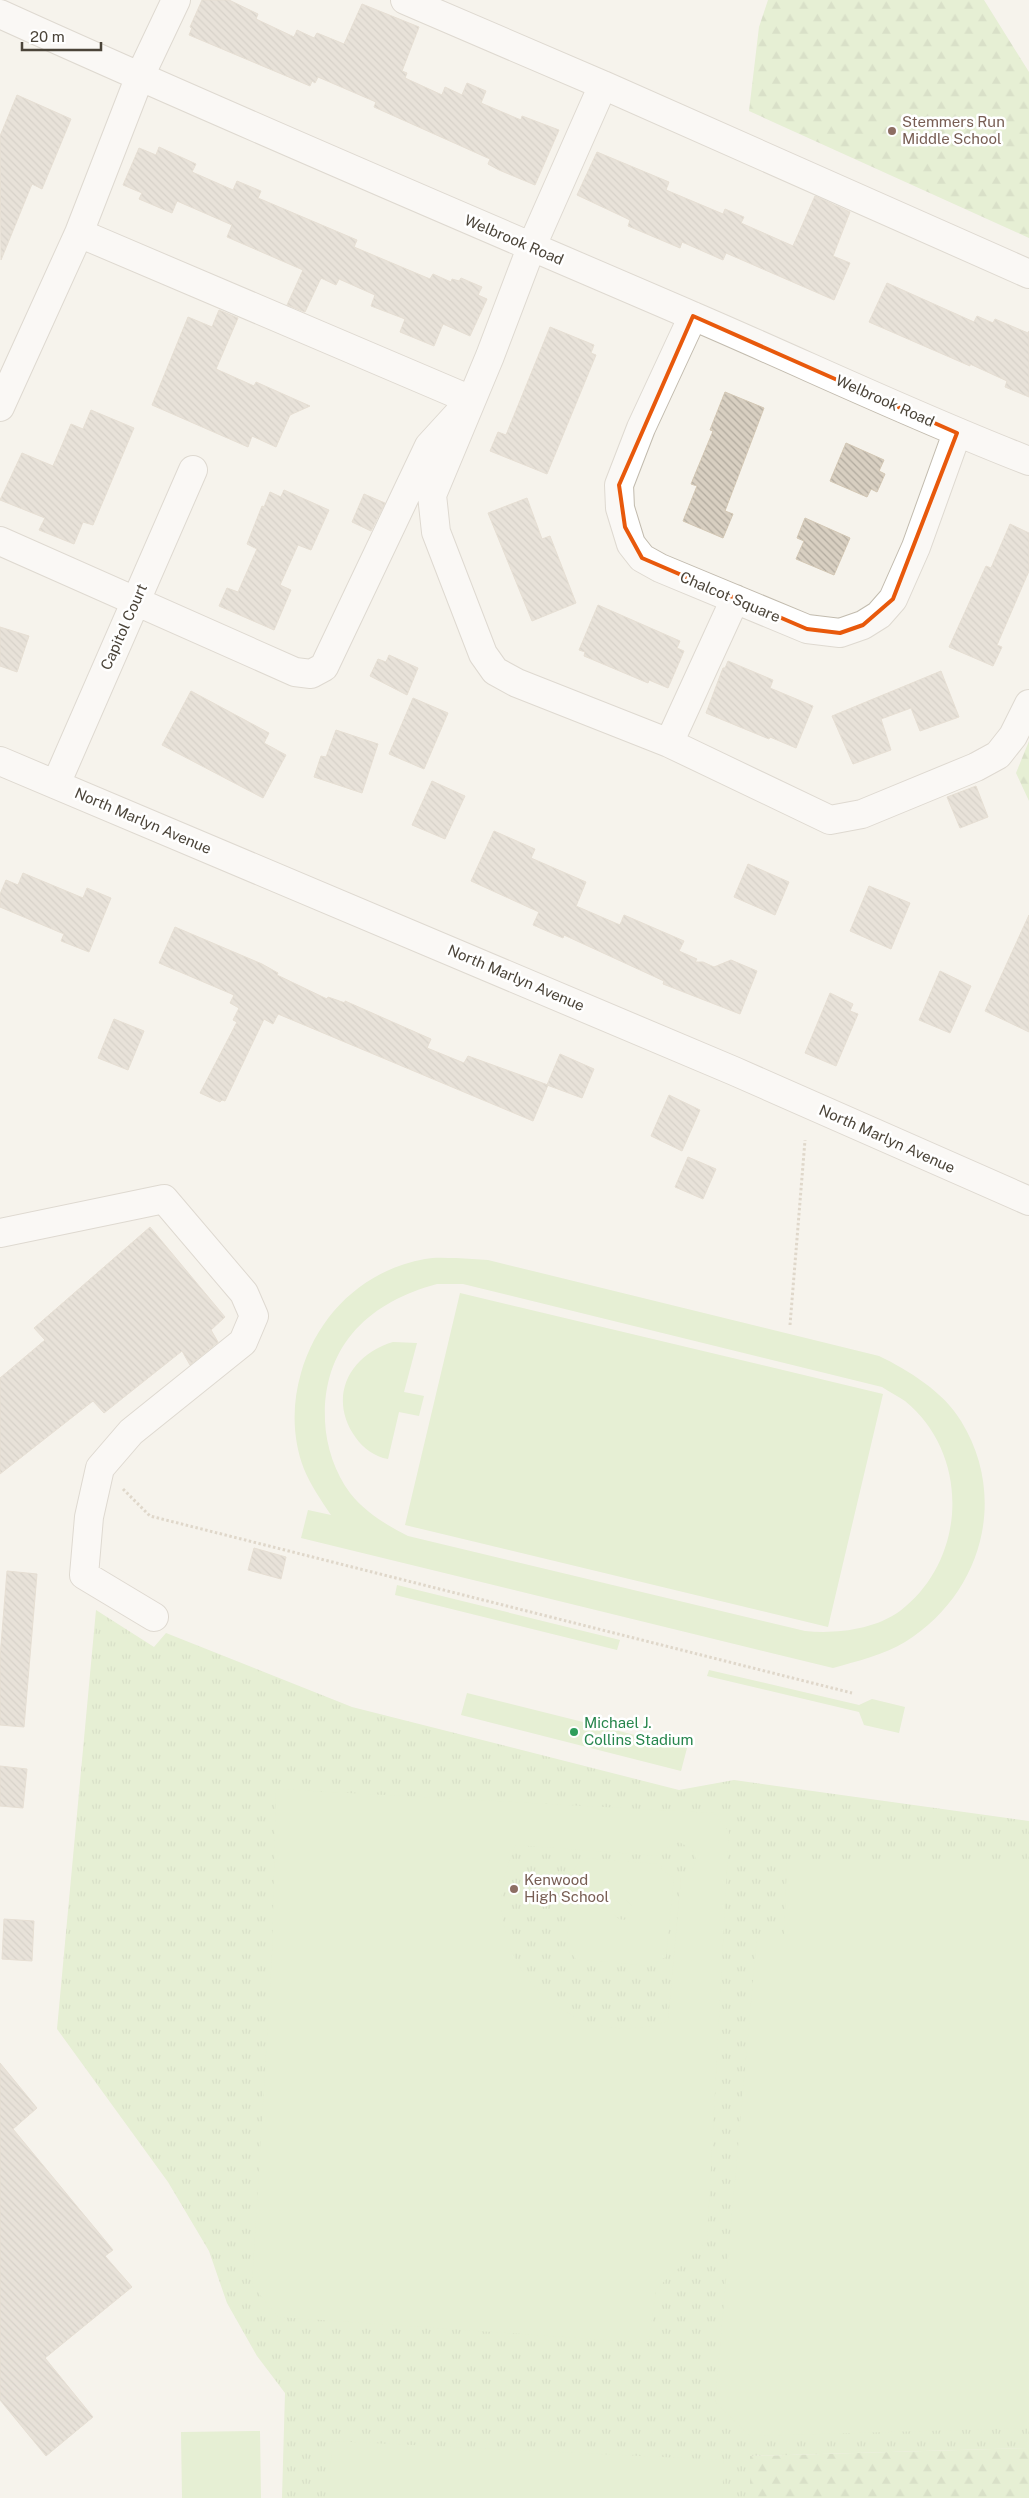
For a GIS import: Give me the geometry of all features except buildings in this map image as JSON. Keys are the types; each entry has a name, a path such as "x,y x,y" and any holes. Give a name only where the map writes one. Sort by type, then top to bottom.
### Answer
{"street":[{"path":"0,407 79,233 140,76 176,0"},
{"path":"404,0 603,85 1029,274"},
{"name":"Welbrook Road","path":"0,14 140,76 162,88 693,316 957,433 1029,461"},
{"path":"603,85 531,248 490,356 470,400 432,495 436,532 484,654 495,671 517,683 669,743 830,820 862,814 976,767 998,755 1013,736 1029,704"},
{"path":"79,233 470,400"},
{"name":"Chalcot Square","path":"693,316 641,428 619,485 620,508 632,544 642,558 806,629 840,633 852,630 879,615 893,599 916,547 957,433"},
{"path":"0,541 295,672 311,674 324,667 429,446 470,400"},
{"name":"Capitol Court","path":"56,784 193,470"},
{"path":"669,743 735,598"},
{"name":"North Marlyn Avenue","path":"0,761 734,1071 1029,1201"},
{"path":"0,1233 164,1199 244,1293 251,1308 254,1316 243,1342 131,1432 100,1468 89,1517 84,1575 154,1617"}],"path":[{"path":"790,1325 804,1140"},
{"path":"100,1468 150,1516 852,1693"}],"highlighted area":[{"path":"693,316 957,433 893,599 863,625 840,633 807,629 642,558 625,527 619,485"}],"green space":[{"name":"Stemmers Run Middle School","path":"768,0 984,0 1029,72 1029,238 749,111 759,27"},
{"path":"1029,741 1029,801 1016,773"},
{"path":"425,1259 488,1260 879,1356 913,1375 935,1391 954,1410 975,1451 983,1482 984,1513 980,1543 969,1572 953,1599 931,1622 897,1647 833,1668 301,1538 308,1510 331,1515 304,1469 295,1433 298,1385 309,1352 319,1332 346,1298 363,1284 382,1273","holes":["437,1284 463,1284 882,1387 905,1401 926,1423 941,1449 950,1478 952,1507 948,1536 938,1564 922,1590 900,1611 878,1623 841,1631 805,1631 408,1536 376,1518 350,1493 332,1459 325,1421 326,1394 332,1370 341,1349 354,1331 371,1315 390,1302"]},
{"path":"460,1293 883,1394 828,1627 405,1525"},
{"path":"393,1342 417,1343 404,1392 424,1396 419,1416 399,1412 388,1459 370,1452 356,1438 347,1423 343,1408 343,1393 347,1380 354,1368 378,1348"},
{"path":"397,1585 620,1640 617,1650 395,1595"},
{"path":"96,1610 154,1647 166,1633 352,1707 679,1790 734,1780 1029,1821 1029,2448 750,2456 750,2498 282,2498 285,2393 257,2356 227,2303 209,2251 168,2182 57,2029"},
{"path":"709,1670 859,1705 872,1699 905,1707 899,1733 864,1725 859,1712 707,1676"},
{"name":"Michael J. Collins Stadium","path":"467,1693 687,1748 681,1771 461,1715"},
{"path":"276,1789 714,1813 729,1832 707,2242 656,2289 649,2343 278,2317 252,2285 272,1955","holes":["679,1842 692,1849 696,1859 691,1873 681,1878 668,2021 639,2028 611,2027 583,2020 559,2007 537,1989 520,1967 508,1941 502,1912 504,1878 516,1845 660,1856 665,1848"]},
{"path":"583,1858 660,1864 663,1871 674,1878 666,1957 650,1966 576,1959 567,1949 571,1873","holes":["620,1899 625,1899 632,1906 631,1915 624,1920 619,1919 612,1913 613,1904"]},
{"path":"787,1863 1029,1863 1029,2428 750,2436 715,2402 757,1936 784,1936"},
{"path":"260,2431 261,2498 182,2498 181,2432"},
{"path":"332,2441 724,2460 722,2498 329,2498"},
{"path":"1029,2448 1029,2498 750,2498 749,2456"}],"place":[{"name":"Stemmers Run Middle School","path":"892,131"},
{"name":"Michael J. Collins Stadium","path":"574,1732"},
{"name":"Kenwood High School","path":"514,1889"}]}
